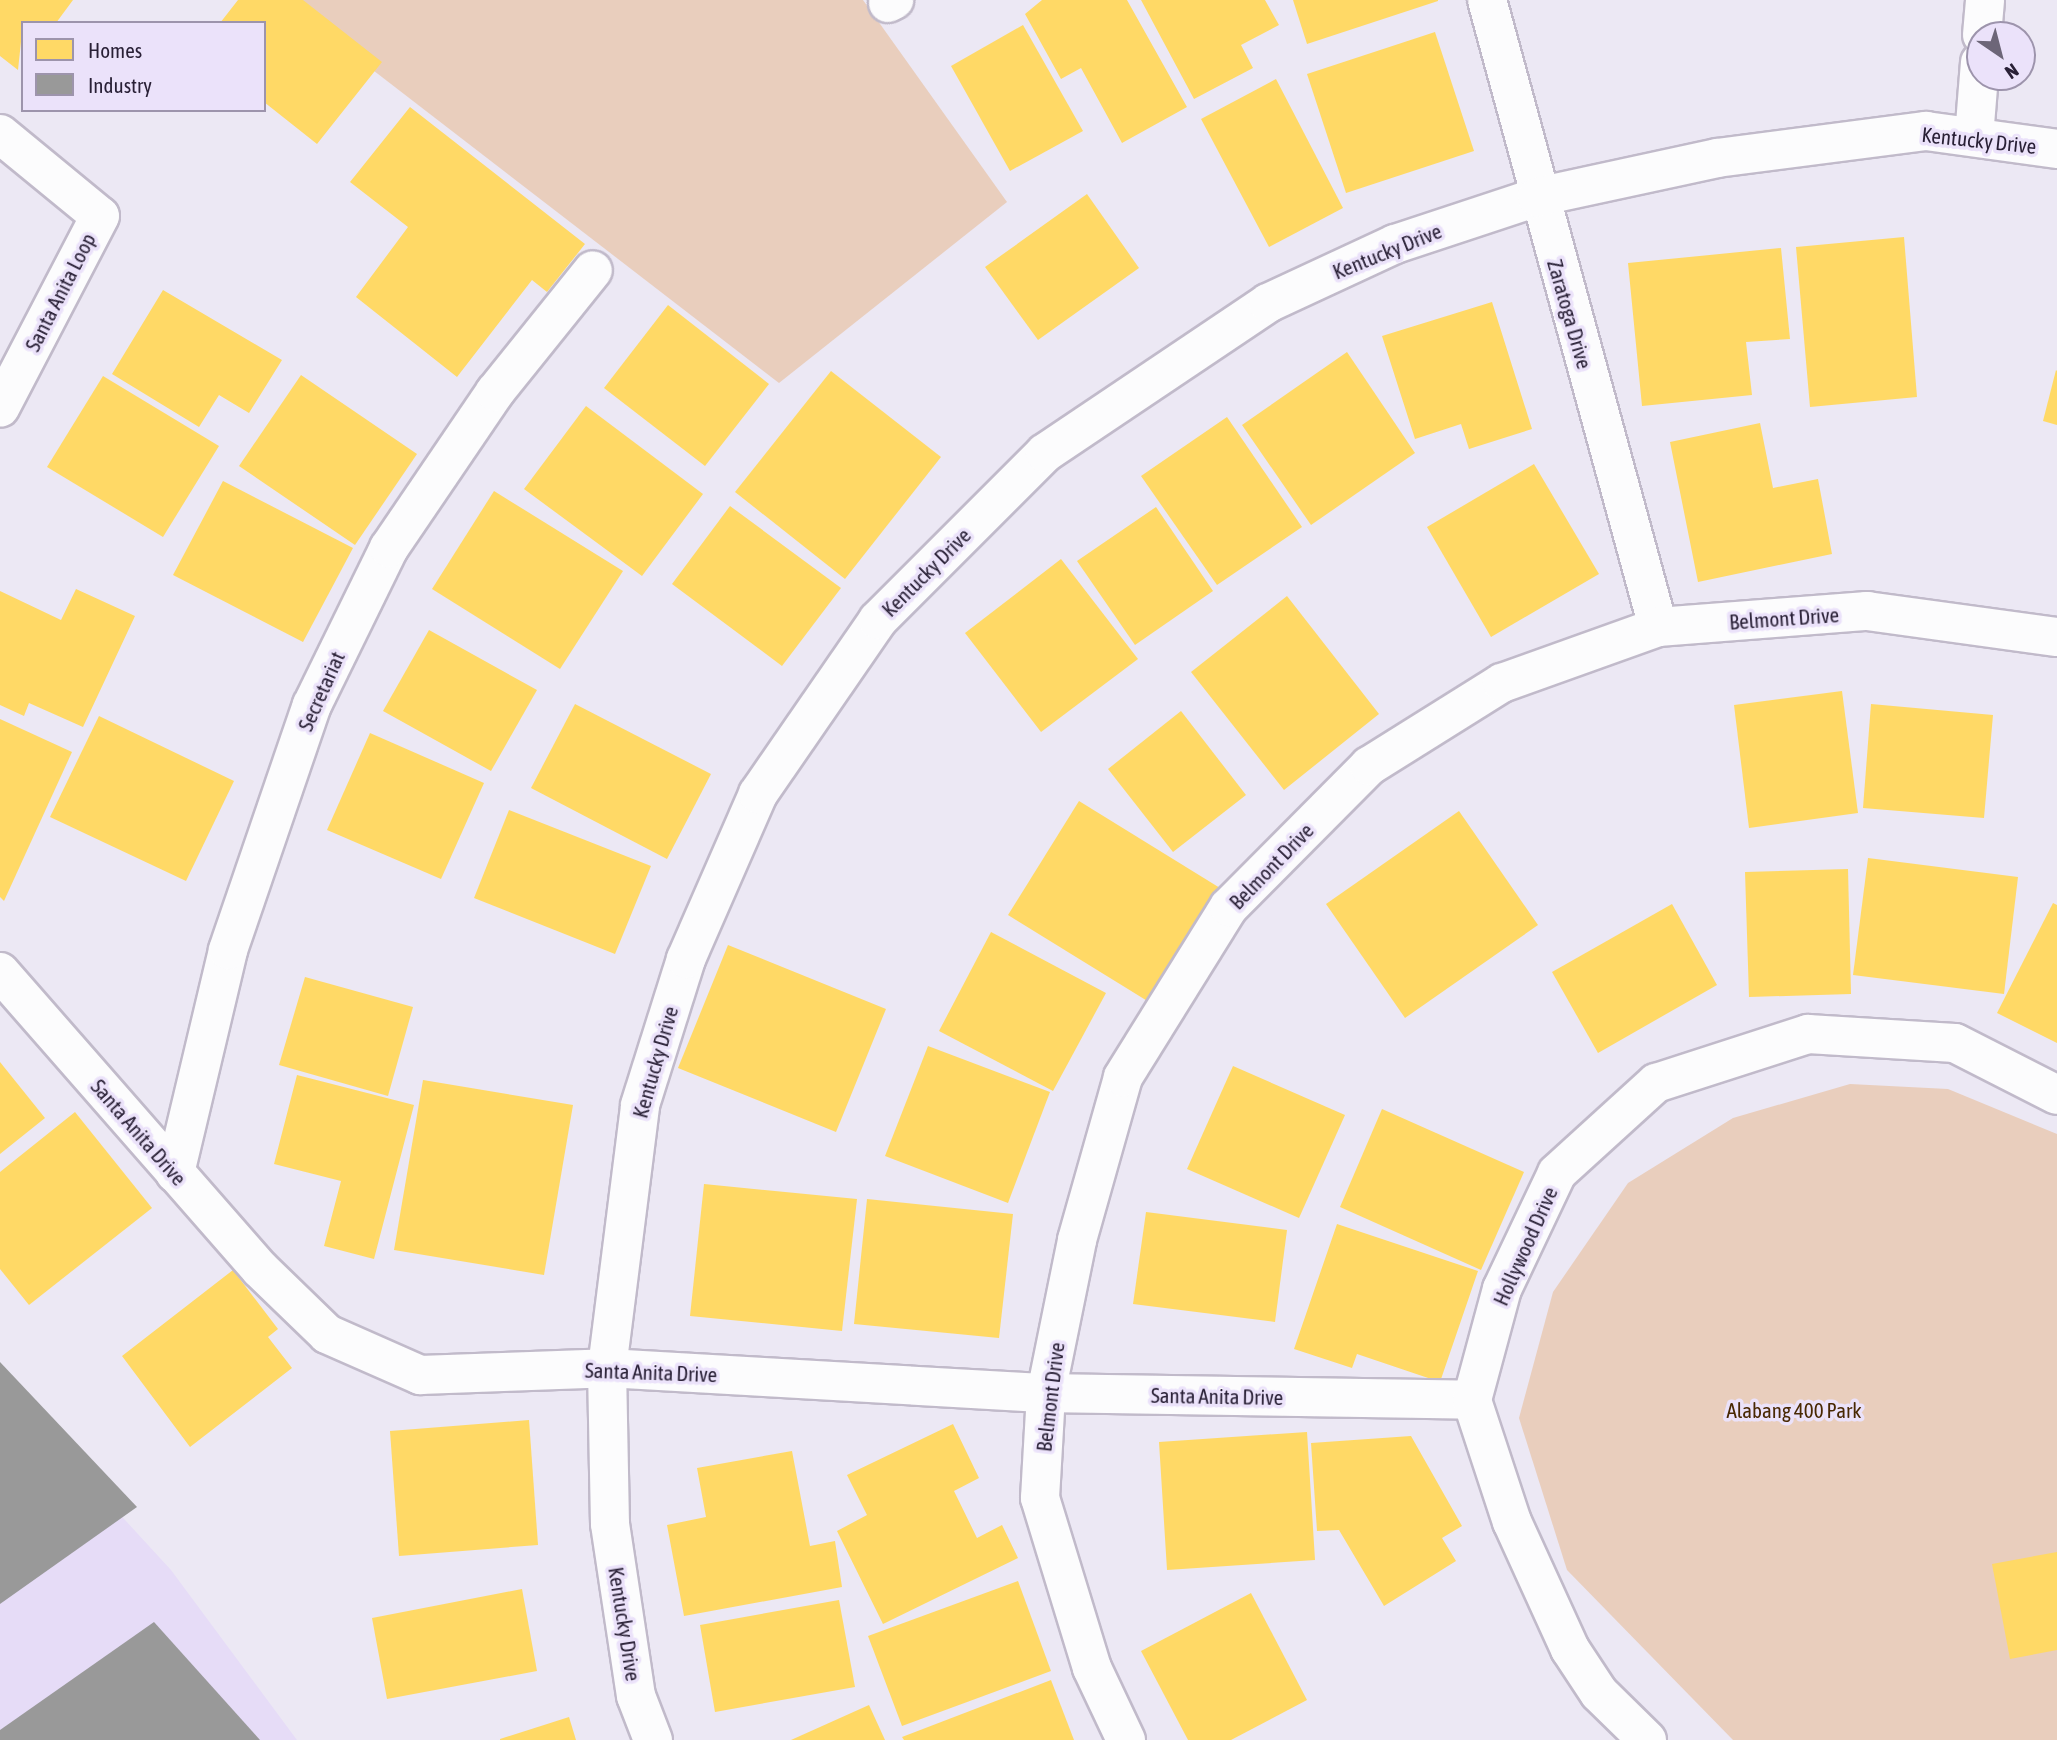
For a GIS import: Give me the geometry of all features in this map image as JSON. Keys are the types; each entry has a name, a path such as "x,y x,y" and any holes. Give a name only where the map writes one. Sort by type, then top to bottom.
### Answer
{"street":[{"name":"Zaratoga Drive","path":"1487,0 1537,197 1658,627"},
{"path":"1983,21 1985,0"},
{"path":"1974,137 1978,91"},
{"name":"Kentucky Drive","path":"653,1740 636,1696 610,1524 607,1368 640,1105 686,959 758,794 878,620 1045,453 1268,303 1395,244 1537,197 1717,158 1926,131 2057,149"},
{"name":"Santa Anita Loop","path":"0,134 100,216 0,408"},
{"name":"Secretariat","path":"175,1173 228,950 312,705 389,548 495,392 593,270"},
{"name":"Belmont Drive","path":"1126,1740 1092,1668 1040,1498 1046,1393 1077,1240 1124,1077 1229,908 1369,766 1503,683 1658,627 1867,611 2057,637"},
{"name":"Santa Anita Drive","path":"0,972 175,1173 327,1334 420,1375 607,1368 1046,1393 1472,1400"},
{"name":"Hollywood Drive","path":"1472,1400 1502,1289 1558,1174 1656,1083 1808,1034 1955,1043 2057,1095"},
{"path":"1472,1400 1512,1522 1570,1649 1599,1693 1647,1740"}],"shaded area":[{"path":"0,1384 171,1570 297,1740 0,1740"}],"green space":[{"path":"282,0 863,0 1007,202 779,383"},
{"name":"Alabang 400 Park","path":"1850,1084 1948,1089 2057,1134 2057,1740 1733,1740 1567,1570 1519,1418 1553,1292 1628,1183 1733,1118"}],"building: Homes":[{"path":"0,0 73,0 57,21 21,21 18,70 0,56"},
{"path":"238,0 303,0 382,62 317,144 266,104 266,21 222,21"},
{"path":"1042,0 1127,0 1187,107 1122,143 1081,68 1061,79 1025,14"},
{"path":"1141,0 1265,0 1279,25 1241,45 1253,68 1194,99"},
{"path":"1293,0 1438,0 1438,1 1307,44"},
{"path":"1023,25 1083,131 1010,171 951,66"},
{"path":"1435,32 1474,151 1346,193 1307,74"},
{"path":"1276,79 1343,208 1269,247 1201,119"},
{"path":"410,107 585,244 547,292 532,280 457,377 356,297 408,227 350,182"},
{"path":"1087,194 1139,268 1038,340 985,267"},
{"path":"1904,237 1917,397 1810,407 1796,247"},
{"path":"1781,248 1790,339 1746,342 1752,395 1642,406 1628,263"},
{"path":"163,290 282,360 249,413 219,395 199,427 112,374"},
{"path":"1492,302 1532,429 1469,449 1461,424 1415,439 1382,336"},
{"path":"668,305 769,384 705,466 604,388"},
{"path":"1347,352 1415,453 1311,525 1242,425"},
{"path":"831,371 941,457 845,579 735,492"},
{"path":"2057,371 2057,425 2043,421"},
{"path":"301,375 417,454 355,545 239,466"},
{"path":"103,376 219,446 163,537 47,467"},
{"path":"586,406 703,494 642,576 524,489"},
{"path":"1227,417 1302,527 1217,585 1141,476"},
{"path":"1760,423 1773,488 1818,479 1832,554 1698,582 1670,442"},
{"path":"1534,464 1599,574 1491,637 1427,527"},
{"path":"223,481 353,548 303,642 173,575"},
{"path":"494,491 623,571 560,669 432,589"},
{"path":"730,506 841,588 782,666 672,584"},
{"path":"1156,507 1213,591 1135,645 1077,561"},
{"path":"1061,559 1138,659 1041,732 965,633"},
{"path":"76,589 135,616 83,727 29,703 24,716 0,705 0,591 61,620"},
{"path":"1287,596 1379,714 1284,790 1191,672"},
{"path":"429,630 537,690 491,771 383,711"},
{"path":"1842,691 1858,813 1749,828 1734,705"},
{"path":"575,704 711,774 667,859 531,788"},
{"path":"1871,704 1993,715 1984,818 1863,808"},
{"path":"1181,711 1246,795 1173,852 1108,769"},
{"path":"99,716 234,781 186,881 50,817"},
{"path":"0,719 72,752 4,901 0,897"},
{"path":"370,733 484,783 441,879 327,830"},
{"path":"1079,801 1220,888 1149,1002 1008,915"},
{"path":"509,810 651,866 615,954 474,898"},
{"path":"1459,811 1538,925 1405,1018 1326,904"},
{"path":"1868,858 2018,877 2004,994 1853,975"},
{"path":"1848,869 1851,994 1749,997 1745,872"},
{"path":"2053,903 2057,905 2057,1043 1997,1013"},
{"path":"1672,904 1717,985 1598,1053 1552,972"},
{"path":"991,932 1106,993 1053,1091 939,1031"},
{"path":"728,945 886,1009 836,1132 678,1068"},
{"path":"305,977 413,1007 388,1096 279,1065"},
{"path":"928,1046 1050,1092 1008,1203 885,1156"},
{"path":"0,1062 45,1118 0,1154"},
{"path":"1233,1066 1345,1115 1299,1218 1187,1169"},
{"path":"297,1075 414,1105 374,1259 324,1246 341,1181 274,1164"},
{"path":"423,1080 573,1105 544,1275 394,1250"},
{"path":"1382,1109 1524,1172 1481,1270 1340,1207"},
{"path":"75,1112 152,1208 29,1305 0,1269 0,1172"},
{"path":"704,1184 857,1199 842,1331 690,1316"},
{"path":"867,1199 1013,1214 999,1338 854,1324"},
{"path":"1146,1212 1287,1230 1275,1322 1133,1304"},
{"path":"1337,1224 1478,1271 1440,1382 1357,1354 1352,1368 1294,1349"},
{"path":"233,1270 278,1329 268,1337 292,1368 190,1447 122,1356"},
{"path":"529,1420 538,1545 399,1556 390,1431"},
{"path":"953,1424 979,1478 954,1491 977,1538 1002,1525 1018,1558 883,1624 837,1531 867,1515 847,1475"},
{"path":"1307,1432 1315,1560 1167,1570 1159,1442"},
{"path":"1411,1436 1462,1526 1442,1538 1456,1561 1384,1606 1339,1530 1317,1531 1311,1443"},
{"path":"792,1451 810,1546 835,1541 842,1587 684,1616 667,1525 706,1517 697,1468"},
{"path":"2057,1552 2057,1650 2010,1659 1992,1564"},
{"path":"1018,1581 1051,1671 902,1726 868,1636"},
{"path":"522,1589 537,1671 387,1699 372,1618"},
{"path":"1251,1593 1307,1700 1231,1740 1188,1740 1141,1651"},
{"path":"839,1600 855,1687 715,1712 700,1625"},
{"path":"1051,1680 1074,1740 904,1740 902,1737"},
{"path":"869,1705 885,1740 791,1740"},
{"path":"569,1717 576,1740 500,1740 500,1739"}],"building: Industry":[{"path":"0,1362 137,1507 0,1604"},
{"path":"154,1622 260,1740 0,1740 0,1730"}]}
